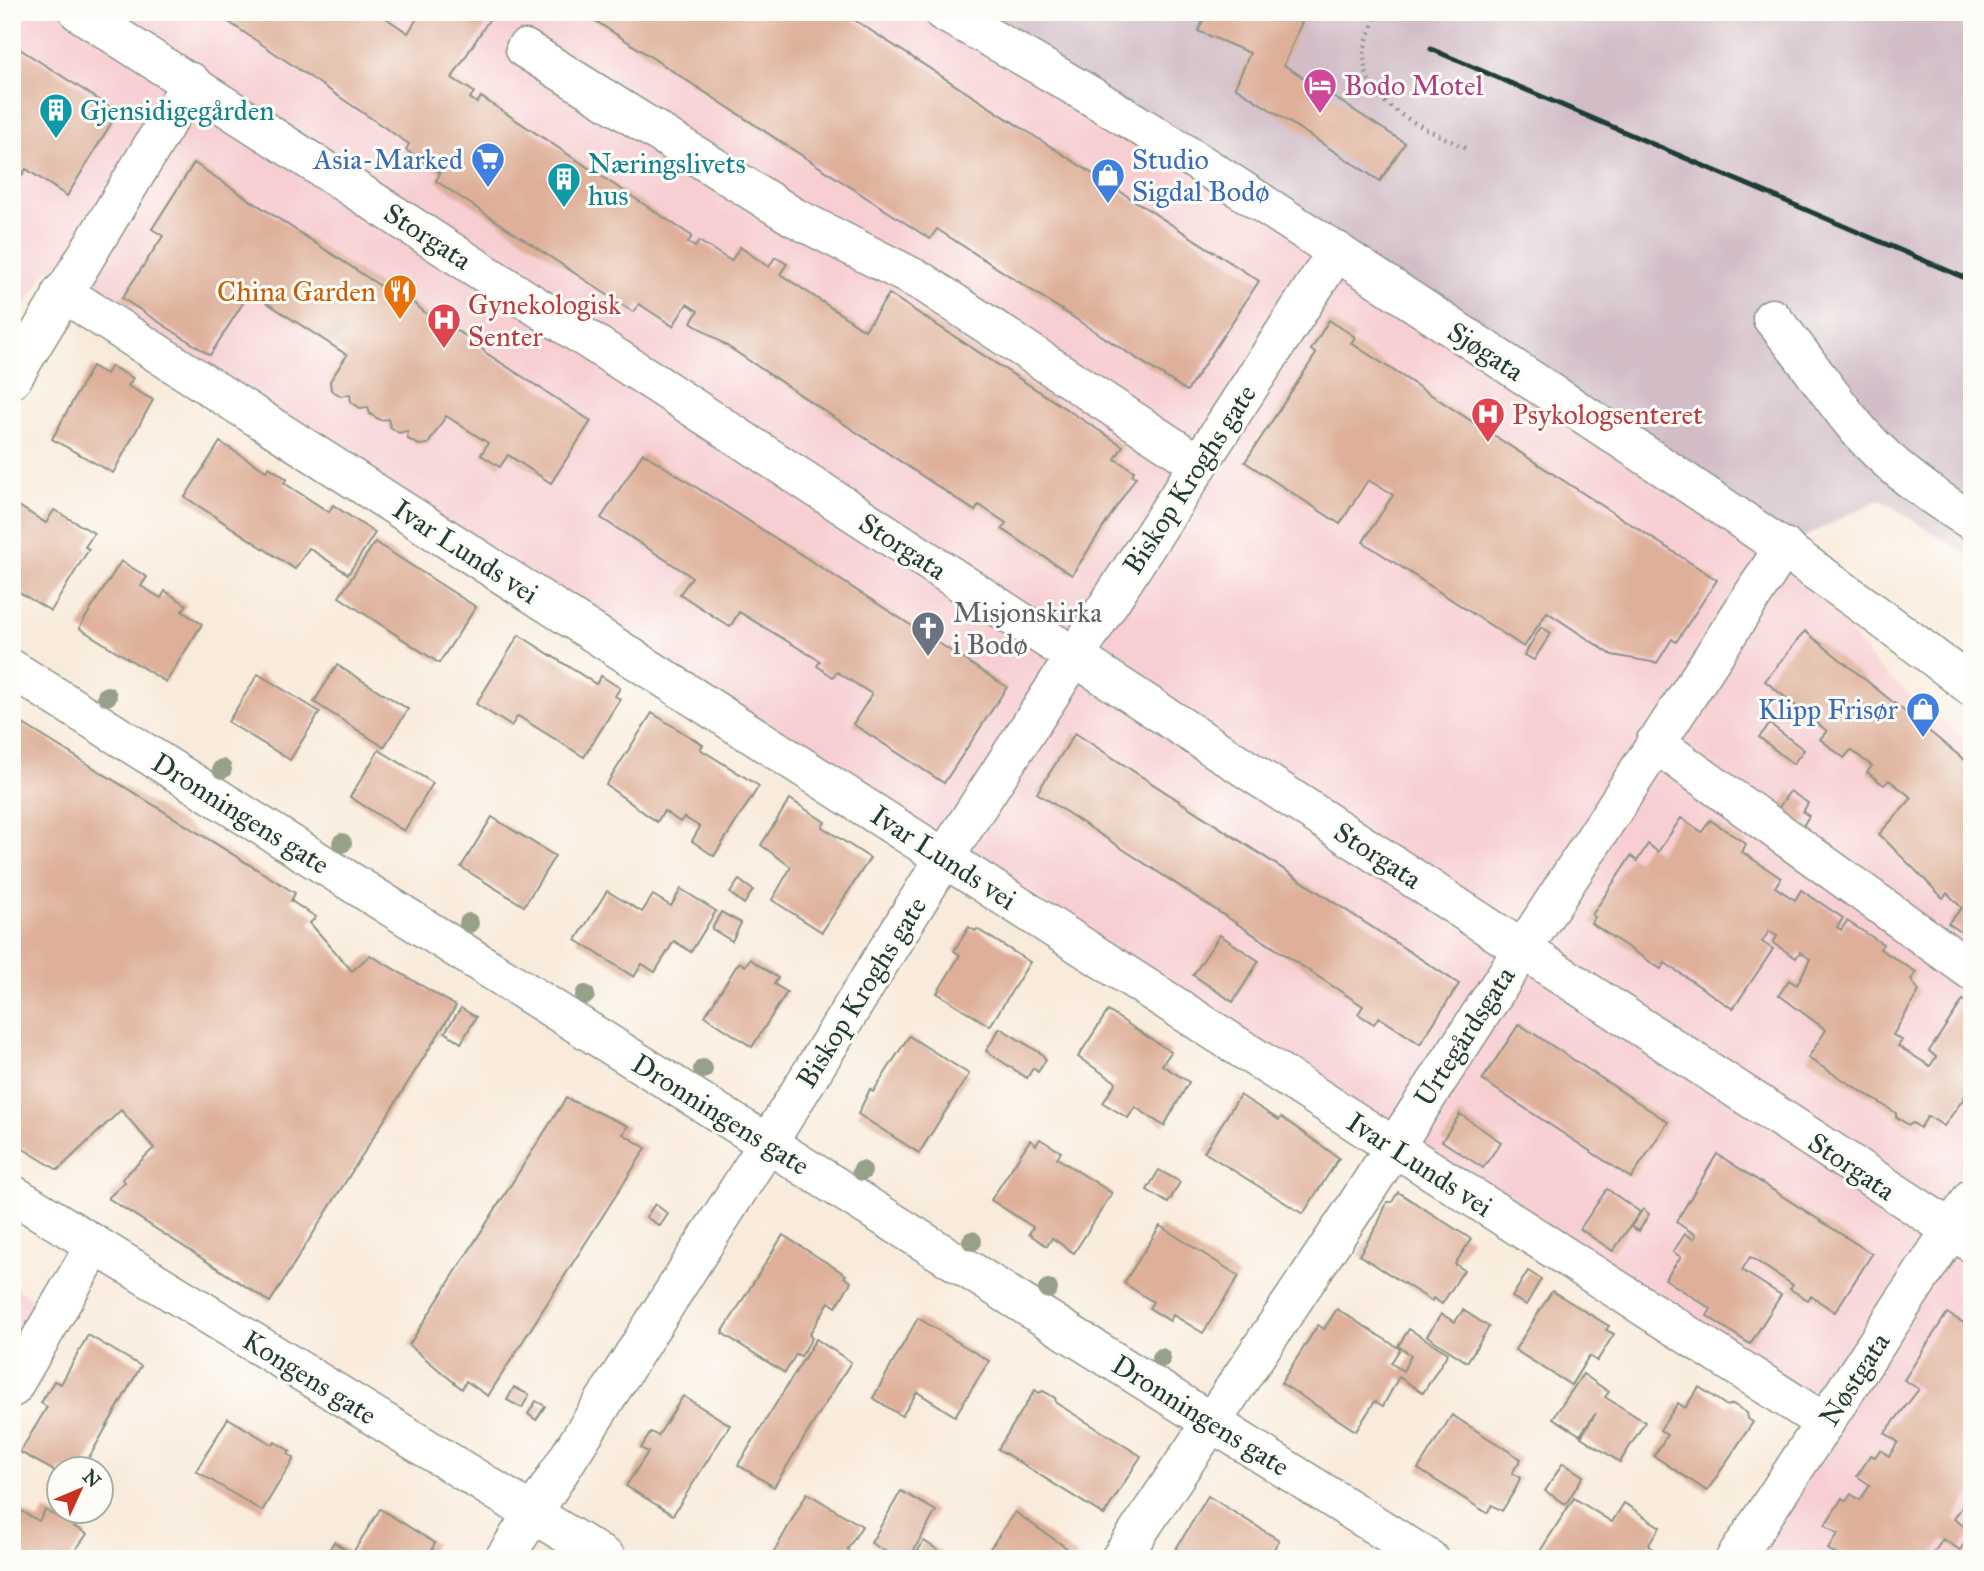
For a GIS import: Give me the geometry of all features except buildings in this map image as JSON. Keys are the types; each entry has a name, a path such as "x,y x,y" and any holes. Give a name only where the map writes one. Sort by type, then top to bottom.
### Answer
{"main road":[{"name":"Storgata","path":"79,12 191,82 1521,948 1965,1223"},
{"name":"Sjøgata","path":"943,12 1023,54 1337,251 1784,547 1880,615 1972,687"},
{"name":"Sjøgata","path":"974,12 1023,54"},
{"path":"525,49 794,217 924,283 1199,464"},
{"path":"12,379 191,82"},
{"name":"Biskop Kroghs gate","path":"504,1559 768,1143 945,857 1337,251"},
{"name":"Ivar Lunds vei","path":"62,292 1825,1423"},
{"path":"1772,318 1852,424 1896,465 1948,506 1972,521"},
{"name":"Urtegårdsgata","path":"1119,1559 1212,1423 1784,547"},
{"name":"Dronningens gate","path":"12,670 1429,1559"},
{"path":"1656,743 1972,971"},
{"name":"Kongens gate","path":"12,1194 607,1559"},
{"name":"Nøstgata","path":"1735,1559 1825,1423 1965,1223"},
{"path":"12,1388 95,1245"}],"path":[{"path":"1378,12 1364,53 1368,80 1384,103 1467,149"},
{"path":"1437,12 1443,15"}],"shaded area":[{"path":"12,12 969,12 1784,547 1876,666 1972,747 1972,1559 1739,1559 1833,1423 948,838 48,268 12,329"},
{"path":"969,12 1972,12 1972,558 1880,499 1784,547"},
{"path":"12,1286 43,1306 12,1359"}],"railway":[{"path":"1431,49 1972,281"}],"place":[{"name":"Bodo Motel","path":"1320,115"},
{"name":"Gjensidigegården","path":"56,140"},
{"name":"Asia-Marked","path":"488,189"},
{"name":"Studio Sigdal Bodø","path":"1108,205"},
{"name":"Næringslivets hus","path":"564,209"},
{"name":"China Garden","path":"400,321"},
{"name":"Gynekologisk Senter","path":"444,350"},
{"name":"Psykologsenteret","path":"1488,444"},
{"name":"Misjonskirka i Bodø","path":"928,658"},
{"name":"Klipp Frisør","path":"1923,739"}]}
